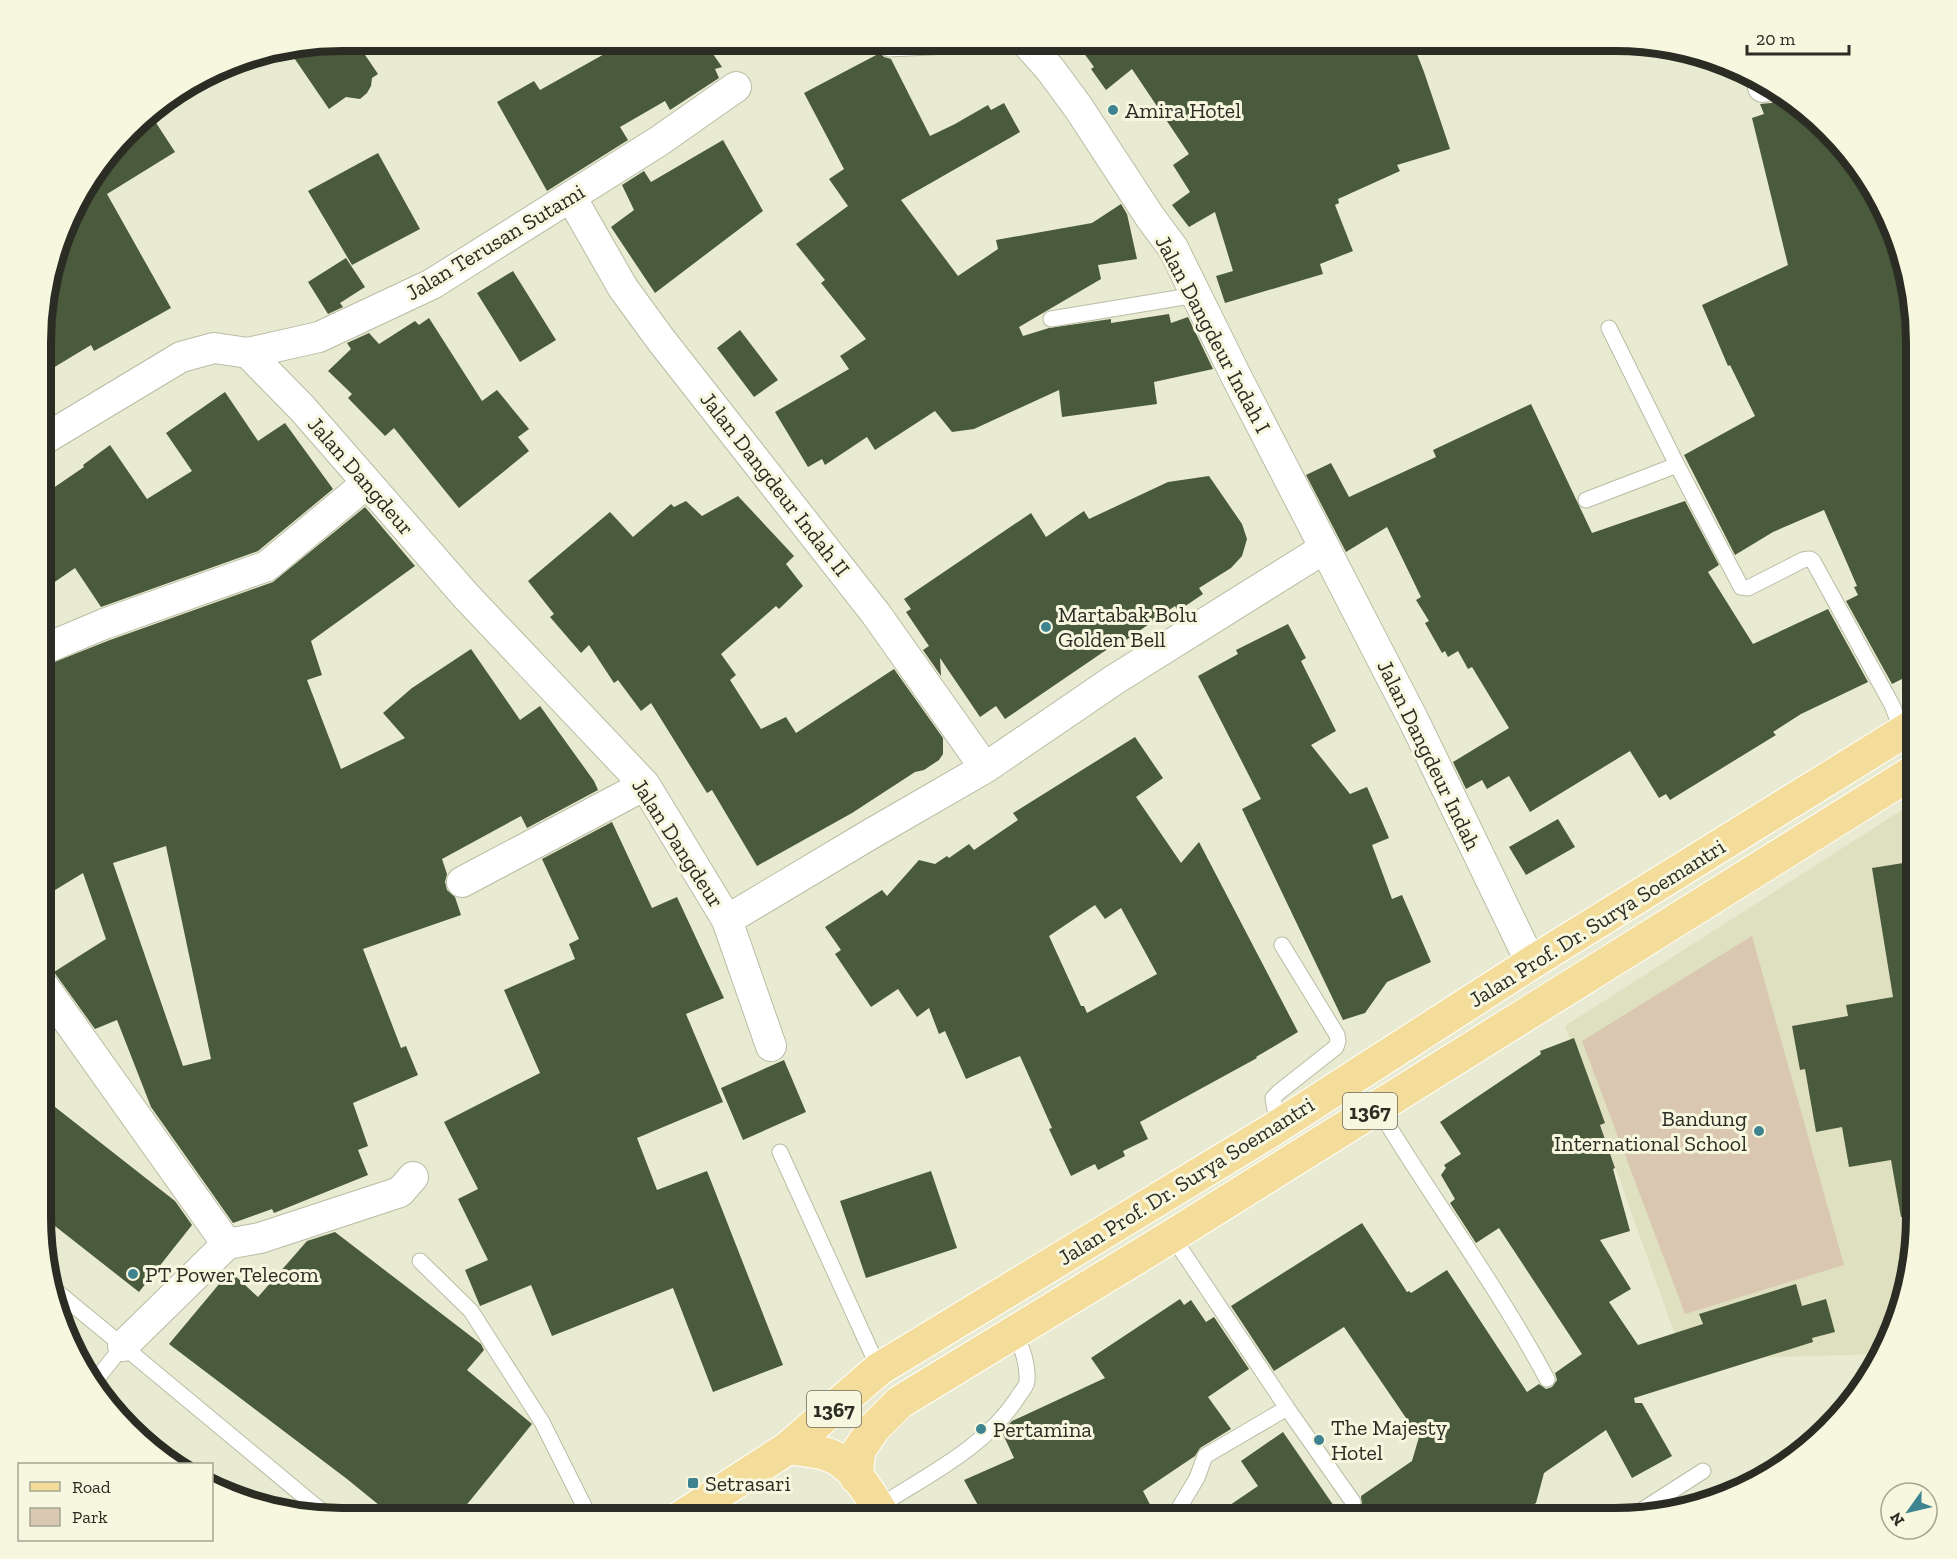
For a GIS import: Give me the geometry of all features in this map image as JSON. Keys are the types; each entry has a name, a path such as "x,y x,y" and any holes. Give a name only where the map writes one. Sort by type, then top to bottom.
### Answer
{"main road":[{"name":"Jalan Prof. Dr. Surya Soemantri","path":"695,1508 788,1448 879,1369 1272,1130 1531,963 1906,731"},
{"name":"Jalan Prof. Dr. Surya Soemantri","path":"856,1477 859,1450 874,1428 900,1402 1172,1236 1906,776"},
{"path":"788,1448 819,1452 842,1462 878,1508"}],"street":[{"name":"Jalan Dangdeur Indah I","path":"1034,51 1078,107 1173,248 1325,548"},
{"name":"Jalan Terusan Sutami","path":"51,435 181,357 214,348 248,353 319,338 432,284 659,141 736,87"},
{"name":"Jalan Dangdeur Indah II","path":"571,196 630,296 661,340 876,614 985,768"},
{"name":"Jalan Dangdeur","path":"248,353 302,408 466,596 645,785 727,920 985,768 1114,681 1325,548"},
{"path":"51,646 124,616 267,567 367,483"},
{"name":"Jalan Dangdeur Indah","path":"1325,548 1414,721 1531,963"},
{"path":"462,882 645,785"},
{"path":"727,920 771,1046"},
{"path":"51,996 227,1244"},
{"path":"123,1346 227,1244 260,1238 400,1192 413,1177"}],"lane":[{"path":"1051,319 1196,295"},
{"path":"1609,328 1741,587 1748,588 1803,560 1813,561 1892,705 1906,724"},
{"path":"1586,500 1677,465"},
{"path":"1272,1130 1277,1121 1274,1098 1336,1047 1338,1041 1337,1035 1282,945"},
{"path":"1377,1107 1524,1336 1547,1379"},
{"path":"780,1152 879,1369"},
{"path":"1172,1236 1353,1502"},
{"path":"420,1261 471,1311 542,1422 585,1508"},
{"path":"62,1296 316,1507"},
{"path":"887,1508 967,1450 989,1432 1013,1405 1027,1383 1025,1356 1015,1332"},
{"path":"99,1376 123,1346"},
{"path":"1179,1508 1197,1478 1204,1456 1287,1408"},
{"path":"1648,1506 1703,1471"}],"shaded area":[{"name":"Bandung International School","path":"1906,807 1906,1217 1904,1255 1891,1310 1871,1354 1684,1360 1565,1026"}],"green space":[{"path":"1752,936 1844,1265 1685,1314 1582,1041"}],"building":[{"path":"362,51 378,74 372,78 367,93 360,99 346,97 329,109 292,56 304,53"},
{"path":"610,51 711,51 722,67 715,69 719,78 670,110 665,101 620,127 628,140 547,191 497,102 534,81 540,90"},
{"path":"1082,51 1412,51 1414,55 1417,54 1424,72 1450,149 1397,165 1400,171 1338,199 1339,203 1335,205 1353,251 1320,264 1323,274 1225,303 1216,276 1233,271 1215,212 1189,227 1172,205 1190,192 1173,165 1189,154 1132,69 1106,90 1091,69 1094,67"},
{"path":"880,53 891,59 930,136 988,105 991,110 1004,103 1020,132 901,200 958,276 998,249 996,240 1092,223 1121,204 1127,214 1137,259 1098,265 1101,279 1019,327 1023,336 1049,328 1111,319 1111,323 1169,314 1171,323 1188,317 1213,369 1154,382 1157,404 1062,417 1059,390 974,429 952,432 935,411 875,450 867,437 825,465 822,459 808,467 775,412 849,369 840,356 866,339 821,283 825,280 796,244 848,206 829,179 844,169 804,93"},
{"path":"1777,101 1807,123 1834,150 1857,181 1876,214 1891,249 1904,304 1906,677 1892,684 1846,601 1858,595 1854,587 1857,586 1824,510 1773,532 1735,555 1684,455 1755,416 1730,365 1728,366 1702,305 1788,265 1752,118 1764,114 1760,104"},
{"path":"154,120 175,152 107,194 171,308 94,351 91,345 51,369 53,304 66,249 81,214 100,181 123,150"},
{"path":"723,140 763,211 655,293 611,227 634,210 622,185 644,171 651,182"},
{"path":"378,153 420,229 352,265 308,191"},
{"path":"346,258 365,287 340,303 343,307 328,314 308,282"},
{"path":"513,271 556,340 520,362 477,293"},
{"path":"429,318 482,401 497,390 529,429 518,437 529,451 459,508 394,428 385,436 348,398 352,394 328,371 351,349 347,343 369,333 379,344 415,321 419,325"},
{"path":"740,330 778,380 754,397 717,348"},
{"path":"225,392 258,441 285,423 333,489 258,551 101,607 75,568 51,584 51,490 84,467 83,465 110,445 147,499 192,471 166,433"},
{"path":"1531,404 1592,533 1685,501 1719,565 1708,572 1753,644 1828,609 1868,682 1801,714 1773,732 1776,735 1670,800 1666,794 1659,798 1630,751 1530,812 1509,776 1487,789 1482,780 1466,789 1453,762 1509,728 1472,667 1468,669 1458,651 1448,657 1445,651 1442,653 1425,623 1429,621 1416,600 1421,597 1387,527 1346,552 1306,475 1331,463 1349,497 1436,457 1433,450"},
{"path":"1209,476 1242,524 1247,539 1242,556 1231,568 1199,588 1203,594 1178,611 1175,606 1005,719 996,706 980,717 940,658 941,676 923,650 929,646 906,612 911,609 904,599 1031,513 1046,537 1084,511 1089,519 1168,482"},
{"path":"738,496 794,556 786,564 803,586 779,609 776,606 721,654 736,675 730,680 761,729 786,717 796,733 894,669 943,738 943,754 939,760 924,770 915,772 852,813 757,866 712,790 707,793 651,703 641,711 618,680 614,683 589,645 581,653 550,617 554,614 528,581 610,512 633,537 671,504 674,507 686,501 702,516"},
{"path":"365,507 415,566 311,641 322,675 307,680 341,769 405,738 383,713 412,688 471,649 520,720 540,706 594,781 598,790 527,828 521,816 442,859 447,874 445,882 447,890 455,897 461,915 363,949 401,1048 406,1046 418,1075 353,1103 368,1146 358,1150 368,1175 274,1213 272,1209 233,1223 151,1107 117,1020 95,1029 54,972 106,939 83,873 51,893 51,663 273,582","holes":["166,846 211,1059 183,1066 113,863"]},
{"path":"1288,624 1306,658 1301,661 1336,731 1311,745 1350,794 1367,787 1389,838 1372,845 1392,899 1402,895 1431,962 1387,982 1365,1013 1343,1020 1242,809 1261,799 1198,676 1238,654 1236,650"},
{"path":"1135,737 1163,778 1136,797 1181,863 1199,842 1298,1032 1257,1058 1140,1122 1148,1139 1123,1151 1125,1156 1098,1170 1095,1164 1071,1176 1049,1129 1052,1128 1020,1056 966,1079 945,1031 939,1034 929,1008 917,1017 898,989 871,1007 835,954 841,950 825,927 882,890 887,896 919,860 935,864 947,856 949,858 969,844 974,850 1018,820 1013,813","holes":["1095,905 1105,919 1121,908 1157,974 1087,1013 1084,1006 1081,1006 1049,936"]},
{"path":"1558,819 1575,847 1526,875 1509,847"},
{"path":"612,822 652,908 677,897 724,998 686,1014 723,1102 637,1138 657,1190 707,1171 783,1365 713,1392 673,1288 552,1336 531,1285 480,1306 465,1270 488,1260 458,1199 478,1189 444,1122 540,1073 504,990 575,959 569,944 579,939 542,859"},
{"path":"1906,863 1906,1217 1901,1217 1891,1160 1849,1167 1842,1127 1816,1132 1805,1069 1800,1070 1792,1026 1848,1016 1846,1005 1893,997 1872,868"},
{"path":"1574,1038 1605,1123 1600,1125 1615,1168 1613,1169 1630,1231 1600,1240 1631,1289 1609,1302 1638,1345 1703,1324 1699,1314 1796,1284 1802,1306 1826,1299 1835,1332 1812,1338 1813,1342 1634,1398 1635,1403 1642,1403 1672,1456 1632,1478 1606,1430 1544,1473 1536,1503 1529,1508 1360,1508 1362,1506 1361,1496 1412,1461 1419,1437 1344,1327 1274,1371 1231,1306 1362,1223 1407,1292 1411,1293 1447,1270 1527,1392 1539,1384 1546,1389 1552,1387 1557,1380 1555,1373 1582,1354 1499,1228 1476,1243 1450,1203 1455,1199 1441,1175 1446,1168 1444,1165 1461,1154 1440,1122 1541,1054 1540,1051"},
{"path":"784,1060 806,1112 743,1140 721,1088"},
{"path":"51,1104 175,1201 192,1225 139,1292 51,1223"},
{"path":"931,1171 957,1248 866,1278 840,1201"},
{"path":"335,1232 481,1344 484,1350 467,1370 532,1424 464,1508 383,1508 169,1344 230,1271 258,1297 307,1241"},
{"path":"1180,1299 1184,1305 1191,1300 1206,1322 1214,1317 1249,1369 1208,1397 1231,1429 1200,1448 1195,1456 1143,1491 1152,1508 979,1508 964,1480 1014,1458 1002,1432 1012,1421 1105,1378 1091,1358"},
{"path":"1283,1432 1335,1508 1226,1508 1258,1486 1241,1461"}],"place":[{"name":"Amira Hotel","path":"1113,110"},
{"name":"Martabak Bolu Golden Bell","path":"1046,627"},
{"name":"Bandung International School","path":"1759,1131"},
{"name":"PT Power Telecom","path":"133,1274"},
{"name":"Pertamina","path":"981,1429"},
{"name":"The Majesty Hotel","path":"1319,1440"},
{"name":"Setrasari","path":"693,1483"}]}
